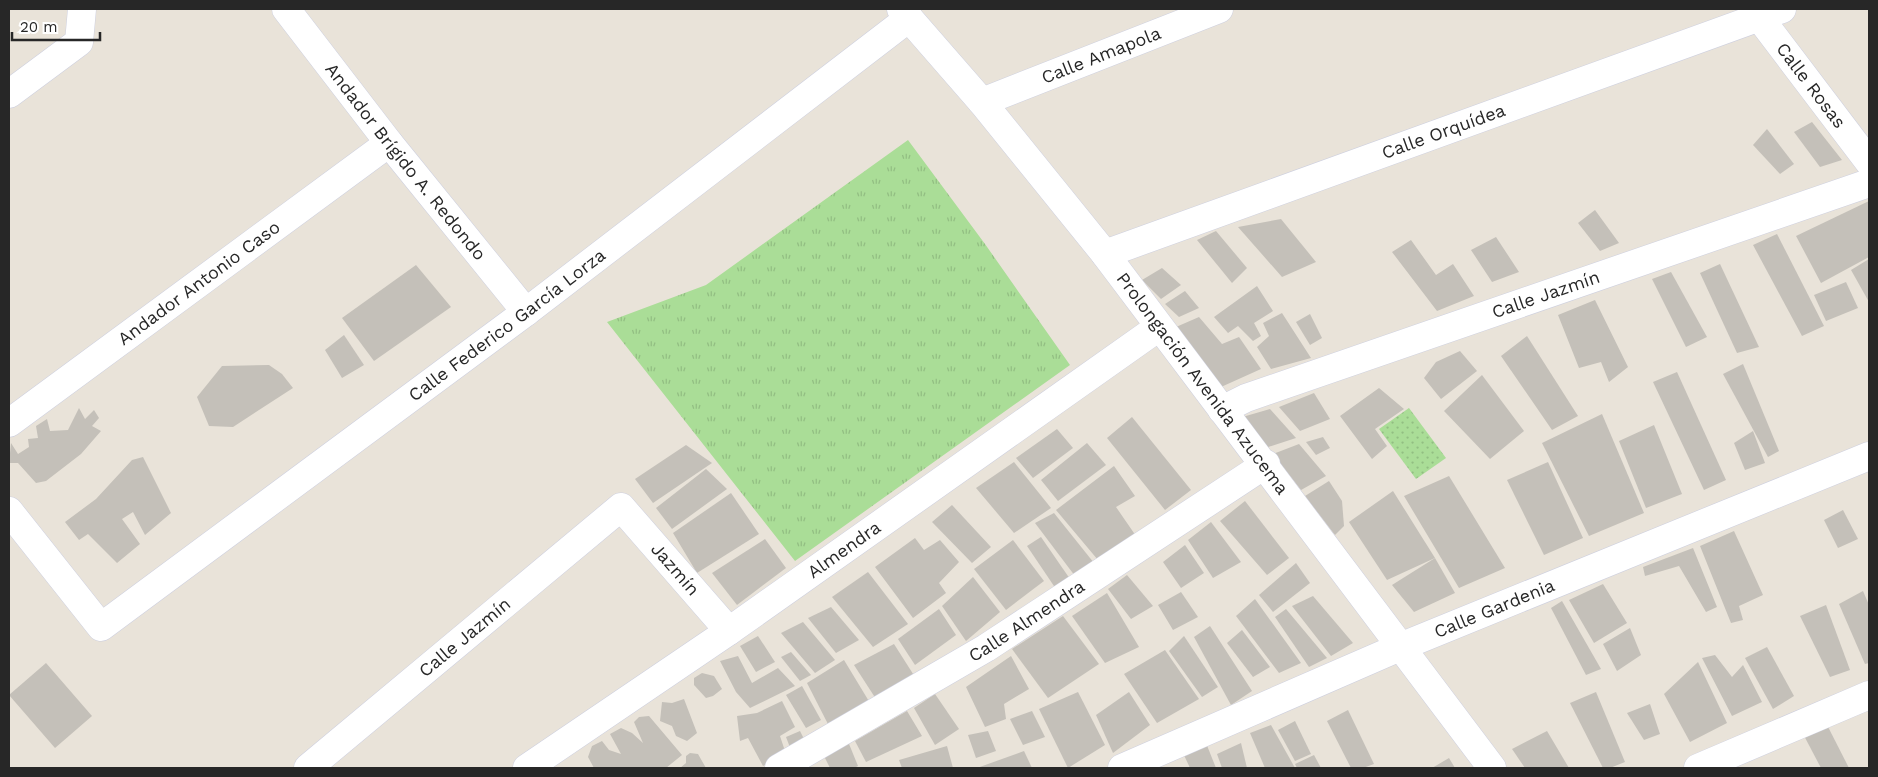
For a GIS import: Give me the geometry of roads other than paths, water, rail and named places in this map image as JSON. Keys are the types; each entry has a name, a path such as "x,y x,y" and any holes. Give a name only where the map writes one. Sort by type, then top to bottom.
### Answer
{"street":[{"path":"9,94 79,42 82,9"},
{"name":"Andador Brígido A. Redondo","path":"286,9 389,143 526,312"},
{"name":"Calle Amapola","path":"982,102 1219,9"},
{"name":"Calle Rosas","path":"1765,12 1869,162"},
{"name":"Calle Orquídea","path":"1105,254 1765,12"},
{"name":"Prolongación Avenida Azucema","path":"905,13 982,102 1105,254 1222,410 1266,464 1400,647 1492,768"},
{"name":"Calle Federico García Lorza","path":"9,511 101,628 526,312 905,13"},
{"name":"Andador Antonio Caso","path":"9,423 389,143"},
{"name":"Calle Jazmín","path":"1222,410 1246,398 1869,183"},
{"name":"Almendra","path":"527,768 729,631 1159,327"},
{"name":"Calle Gardenia","path":"1122,768 1400,647 1869,456"},
{"name":"Calle Almendra","path":"780,768 986,648 1266,464"},
{"name":"Calle Jazmín","path":"308,768 622,507"},
{"name":"Jazmín","path":"622,507 729,631"},
{"path":"1698,768 1869,695"}]}
